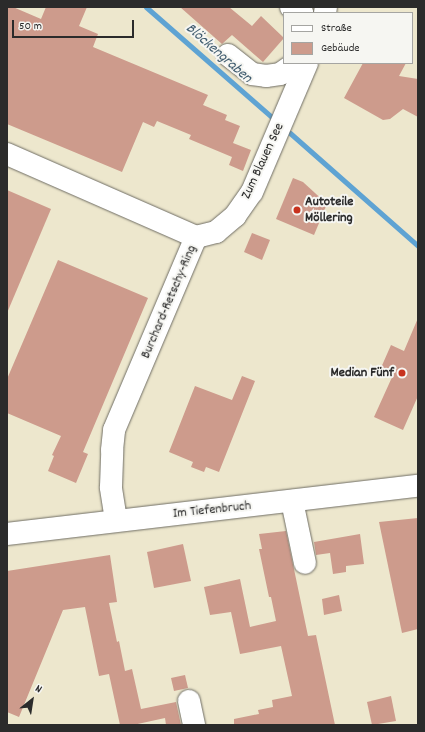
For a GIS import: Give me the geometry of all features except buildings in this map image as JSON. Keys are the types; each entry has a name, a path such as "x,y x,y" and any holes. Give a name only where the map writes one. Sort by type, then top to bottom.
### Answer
{"street":[{"path":"291,7 300,12"},
{"path":"228,55 252,74 266,76 280,74 295,64"},
{"name":"Zum Blauen See","path":"196,237 216,232 235,216 252,192 307,64"},
{"name":"Burchard-Retschy-Ring","path":"7,154 196,237 114,430 112,450 112,488 116,520"},
{"name":"Im Tiefenbruch","path":"7,534 116,520 418,486"},
{"path":"292,501 305,562"},
{"path":"189,701 194,725"}],"waterway":[{"name":"Blöckengraben","path":"146,7 275,120"},
{"name":"Blöckengraben","path":"290,133 418,246"}],"place":[{"name":"Autoteile Möllering","path":"297,210"},
{"name":"Median Fünf","path":"402,373"}]}
